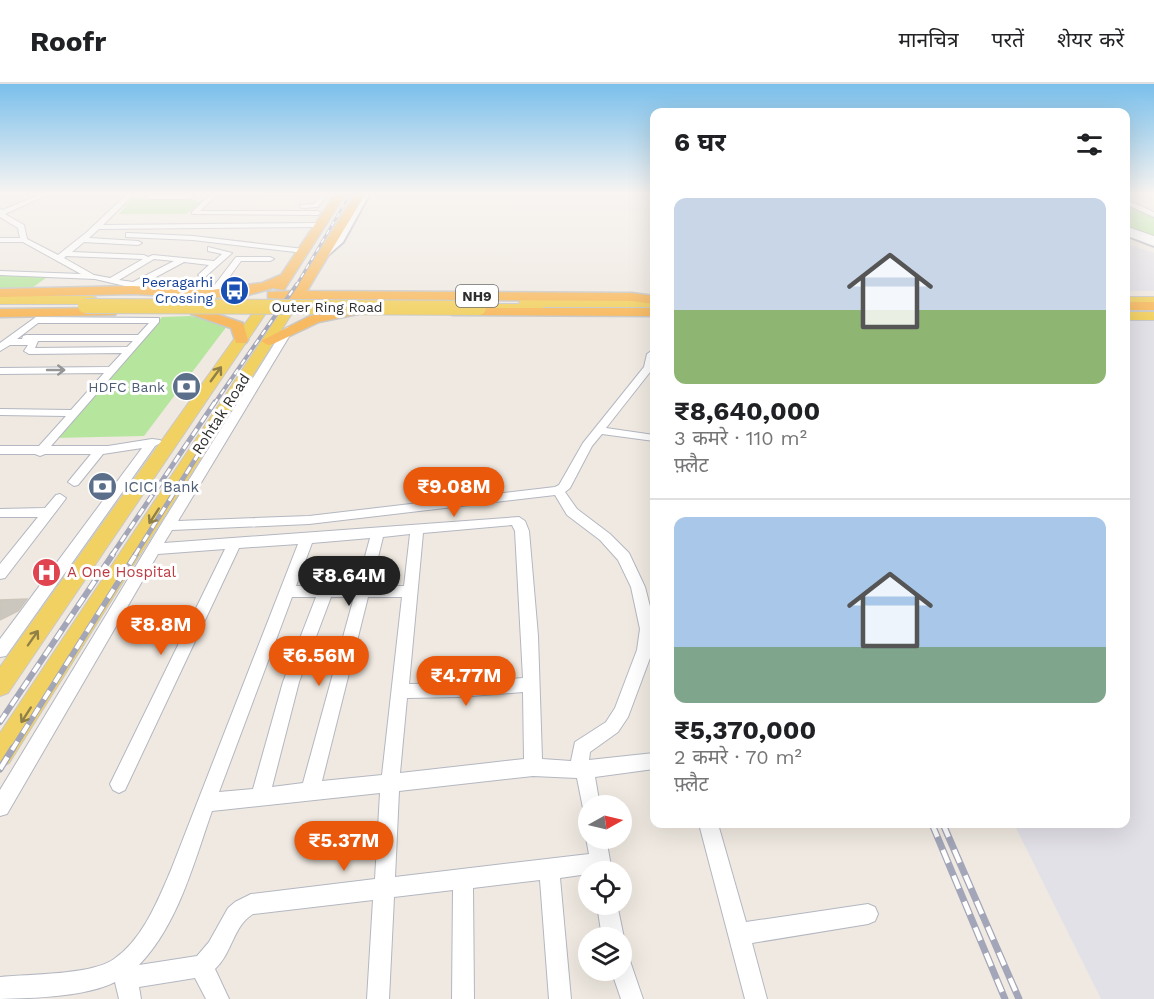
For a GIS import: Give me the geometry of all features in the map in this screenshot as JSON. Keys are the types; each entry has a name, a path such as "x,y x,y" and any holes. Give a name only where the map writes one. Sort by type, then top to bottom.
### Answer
{"highway":[{"name":"Rohtak Road","path":"262,310 304,251 309,236"},
{"name":"Rohtak Road","path":"288,310 300,295 336,236"},
{"path":"312,274 324,291 339,295"},
{"path":"0,293 134,290 240,294 262,289 286,277"},
{"name":"Outer Ring Road","path":"273,295 632,297 650,301"},
{"path":"370,311 377,295"},
{"path":"1130,306 1154,306"},
{"name":"Outer Ring Road","path":"0,313 262,310 650,311"},
{"path":"196,311 238,326 241,340"},
{"path":"268,341 315,319 353,311"},
{"path":"1130,314 1154,314"}],"main road":[{"name":"Outer Ring Road","path":"0,300 89,303 481,305 650,302"},
{"path":"1130,301 1154,301"},
{"name":"Outer Ring Road","path":"0,306 89,303"},
{"name":"Outer Ring Road","path":"481,305 650,311"},
{"name":"Rohtak Road","path":"0,686 160,442 262,310"},
{"name":"Rohtak Road","path":"0,755 223,422 288,310"}],"street":[{"path":"23,236 24,240"},
{"path":"62,256 88,236"},
{"path":"134,236 193,238 304,251"},
{"path":"325,254 342,236"},
{"path":"1138,236 1154,243"},
{"path":"1130,238 1154,243"},
{"path":"0,240 24,240 62,256 94,277"},
{"path":"83,240 176,244 228,253 202,275"},
{"path":"74,247 158,250"},
{"path":"62,256 144,257"},
{"path":"112,280 153,257 187,258 214,263"},
{"path":"0,273 94,277 137,285 187,258"},
{"path":"213,293 239,259 270,259"},
{"path":"4,339 25,318"},
{"path":"4,339 36,320 156,320 39,452"},
{"path":"0,807 154,549 223,422 288,330"},
{"path":"4,339 139,338"},
{"path":"4,339 34,342 29,351 129,350"},
{"path":"167,526 309,520 558,491 564,488 598,430 649,367 650,356"},
{"path":"0,371 111,370"},
{"path":"0,412 74,413"},
{"path":"598,430 650,437"},
{"path":"0,450 99,451 160,442"},
{"path":"0,651 160,442"},
{"path":"74,482 99,451"},
{"path":"558,491 572,512 605,537 624,557 638,587 648,629 645,651 622,712 612,727 580,748 589,795"},
{"path":"0,574 60,498"},
{"path":"0,524 5,513 49,512"},
{"path":"154,549 307,539 509,519 520,524 531,684 533,767"},
{"path":"378,999 390,784 417,528"},
{"path":"310,792 378,532"},
{"path":"126,981 141,948 165,908 307,539"},
{"path":"119,784 234,544"},
{"path":"260,798 291,682 326,591"},
{"path":"287,592 410,591"},
{"path":"400,691 458,690 531,684"},
{"path":"206,803 533,767 583,769 650,761"},
{"path":"711,828 756,999"},
{"path":"0,988 106,975 126,981 201,966 212,957 239,909 269,900 549,869 578,868"},
{"path":"549,869 560,999"},
{"path":"463,878 463,999"},
{"path":"740,934 867,914"},
{"path":"201,966 218,999"},
{"path":"626,981 632,999"}],"shaded area":[{"path":"1130,245 1154,253 1154,291 1130,291"},
{"path":"1130,318 1154,318 1154,999 1101,999 1016,828 1130,828"}],"green space":[{"path":"0,274 50,275 32,288 0,288"},
{"path":"190,316 212,319 227,326 144,436 53,438 162,317"}],"building":[{"path":"27,599 18,611 0,620 0,600"}],"railway":[{"path":"296,286 326,236"},
{"path":"214,404 297,284"},
{"path":"112,555 215,402"},
{"path":"135,555 206,442"},
{"path":"0,722 113,554"},
{"path":"12,750 136,554"},
{"path":"0,769 13,748"},
{"path":"934,828 1005,999"},
{"path":"945,828 1019,999"}],"place":[{"name":"Peeragarhi Crossing","path":"234,290"},
{"name":"HDFC Bank","path":"186,387"},
{"name":"ICICI Bank","path":"103,487"},
{"name":"A One Hospital","path":"46,572"}]}
